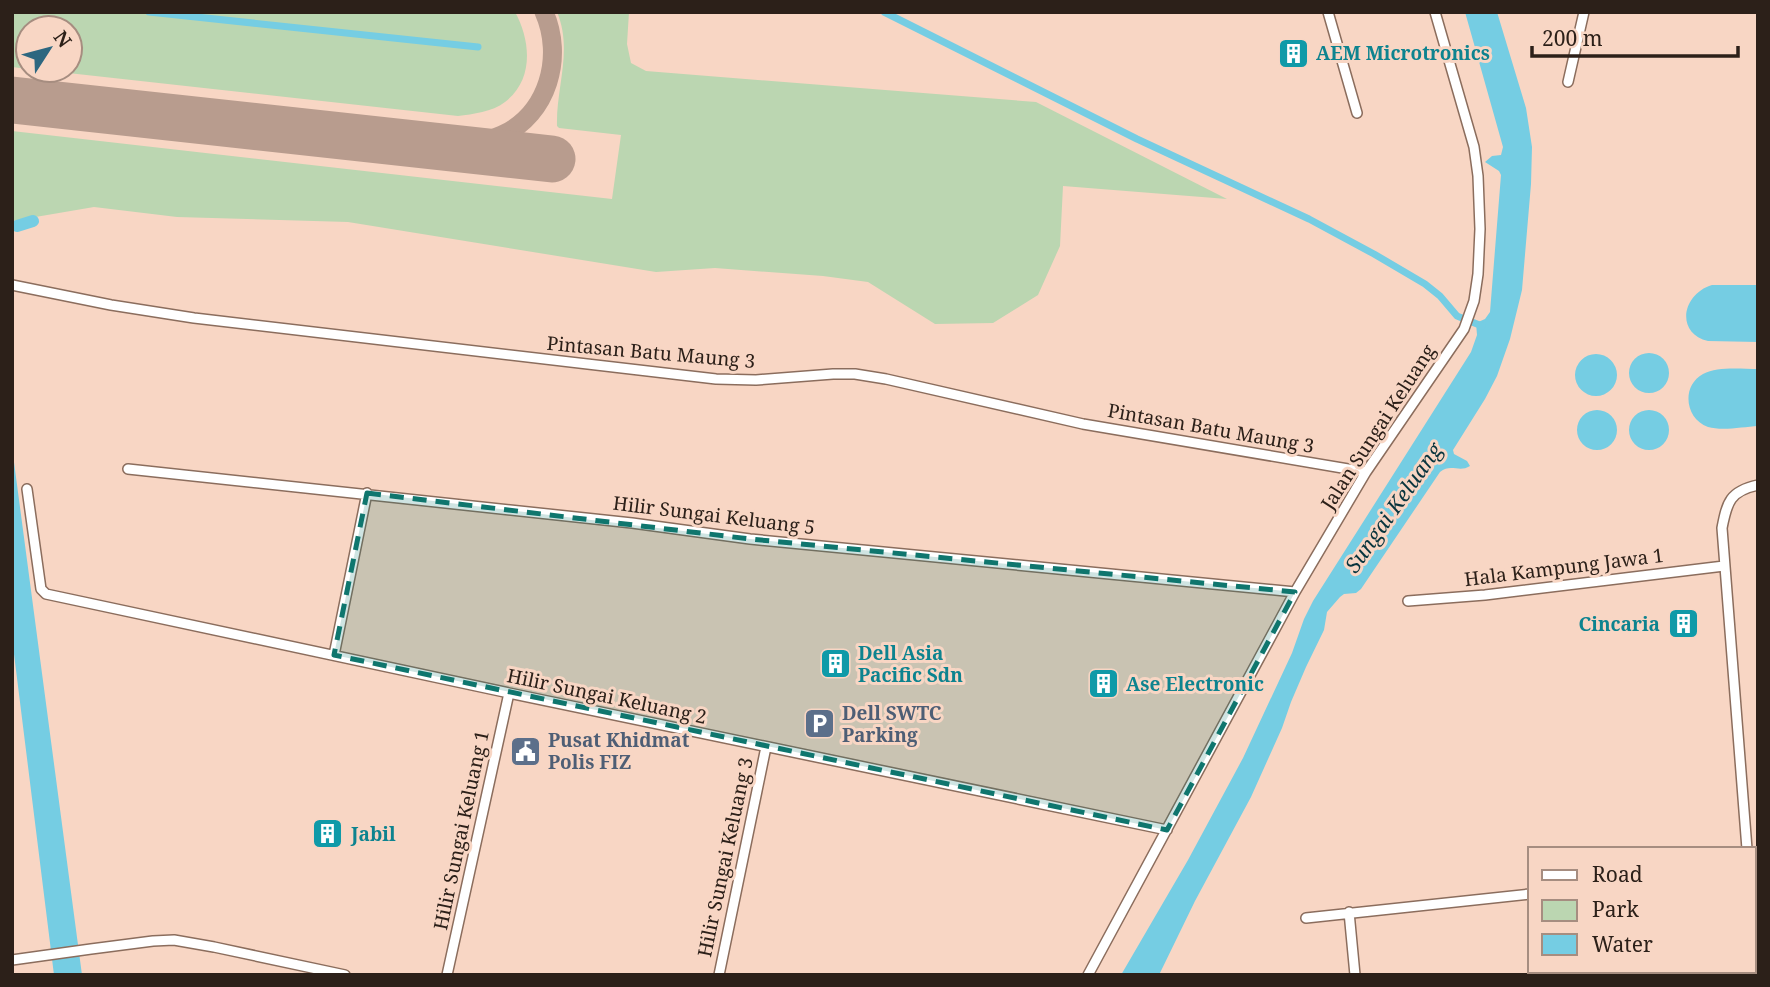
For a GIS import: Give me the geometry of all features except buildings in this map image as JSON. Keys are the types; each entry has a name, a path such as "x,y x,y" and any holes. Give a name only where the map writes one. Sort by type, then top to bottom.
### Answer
{"street":[{"path":"1328,12 1357,113"},
{"name":"Jalan Sungai Keluang","path":"1088,975 1295,592 1366,472 1464,329 1474,301 1478,274 1478,176 1474,147 1435,12"},
{"path":"1568,82 1584,12"},
{"name":"Pintasan Batu Maung 3","path":"12,285 194,318 716,379 756,380 855,374 1083,424 1366,472"},
{"name":"Hilir Sungai Keluang 5","path":"128,469 367,493 791,543 1295,592"},
{"path":"1747,847 1722,528 1730,498 1742,489 1758,485"},
{"name":"Hilir Sungai Keluang 2","path":"27,489 42,592 46,594 1167,831"},
{"path":"334,656 367,493"},
{"name":"Hala Kampung Jawa 1","path":"1408,601 1485,595 1724,566"},
{"name":"Hilir Sungai Keluang 1","path":"448,971 509,693"},
{"name":"Hilir Sungai Keluang 3","path":"719,975 766,747"},
{"path":"1306,918 1528,894"},
{"path":"1349,912 1355,975"},
{"path":"12,960 91,948 174,940 345,975"},
{"path":"439,975 448,971"}],"highlighted area":[{"path":"367,493 750,539 1295,592 1167,830 334,655"}],"green space":[{"path":"12,12 515,12 527,47 525,72 521,83 505,102 488,110 458,116 84,75 84,14 14,14 12,67"},
{"path":"557,12 629,12 627,44 631,63 646,71 1036,102 1227,199 1063,186 1060,246 1038,295 993,323 935,324 868,282 715,268 656,272 348,222 177,217 94,207 12,221 12,131 612,199 621,135 557,126 564,40"}],"water":[{"name":"Sungai Keluang","path":"1465,12 1497,12 1526,108 1532,147 1522,290 1510,339 1497,376 1453,450 1454,454 1467,461 1470,466 1462,469 1448,468 1440,472 1361,589 1356,593 1344,594 1327,612 1324,630 1251,797 1159,975 1121,975 1243,758 1313,601 1471,352 1477,335 1476,323 1485,319 1490,312 1501,175 1485,162 1492,156 1501,155 1503,147"},
{"path":"1712,285 1758,285 1758,342 1708,341 1697,337 1690,330 1686,313 1689,305 1694,296"},
{"path":"1649,353 1657,354 1663,359 1668,365 1668,381 1663,387 1657,392 1649,393 1641,392 1635,387 1630,381 1629,373 1630,365 1635,359 1641,354"},
{"path":"1596,354 1611,360 1617,375 1611,390 1596,396 1581,390 1575,375 1581,360"},
{"path":"1758,369 1758,426 1714,428 1700,423 1694,417 1689,394 1696,379 1709,371"},
{"path":"1597,410 1611,416 1617,430 1611,444 1597,450 1583,444 1577,430 1583,416"},
{"path":"1649,410 1663,416 1669,430 1663,444 1649,450 1635,444 1629,430 1635,416"},
{"path":"12,447 82,975 54,975 12,638"}],"waterway":[{"path":"149,12 478,47"},
{"path":"884,12 1137,139 1309,219 1425,284 1440,296 1457,316 1482,326"},
{"path":"17,226 33,221"}],"taxiway":[{"path":"443,147 495,138 518,126 531,113 541,99 552,65 550,29 544,12"}],"runway":[{"path":"12,100 552,159"}],"place":[{"name":"AEM Microtronics","path":"1293,53"},
{"name":"Cincaria","path":"1683,624"},
{"name":"Dell Asia Pacific Sdn","path":"835,664"},
{"name":"Ase Electronic","path":"1103,684"},
{"name":"Dell SWTC Parking","path":"819,724"},
{"name":"Pusat Khidmat Polis FIZ","path":"525,751"},
{"name":"Jabil","path":"328,834"}]}
